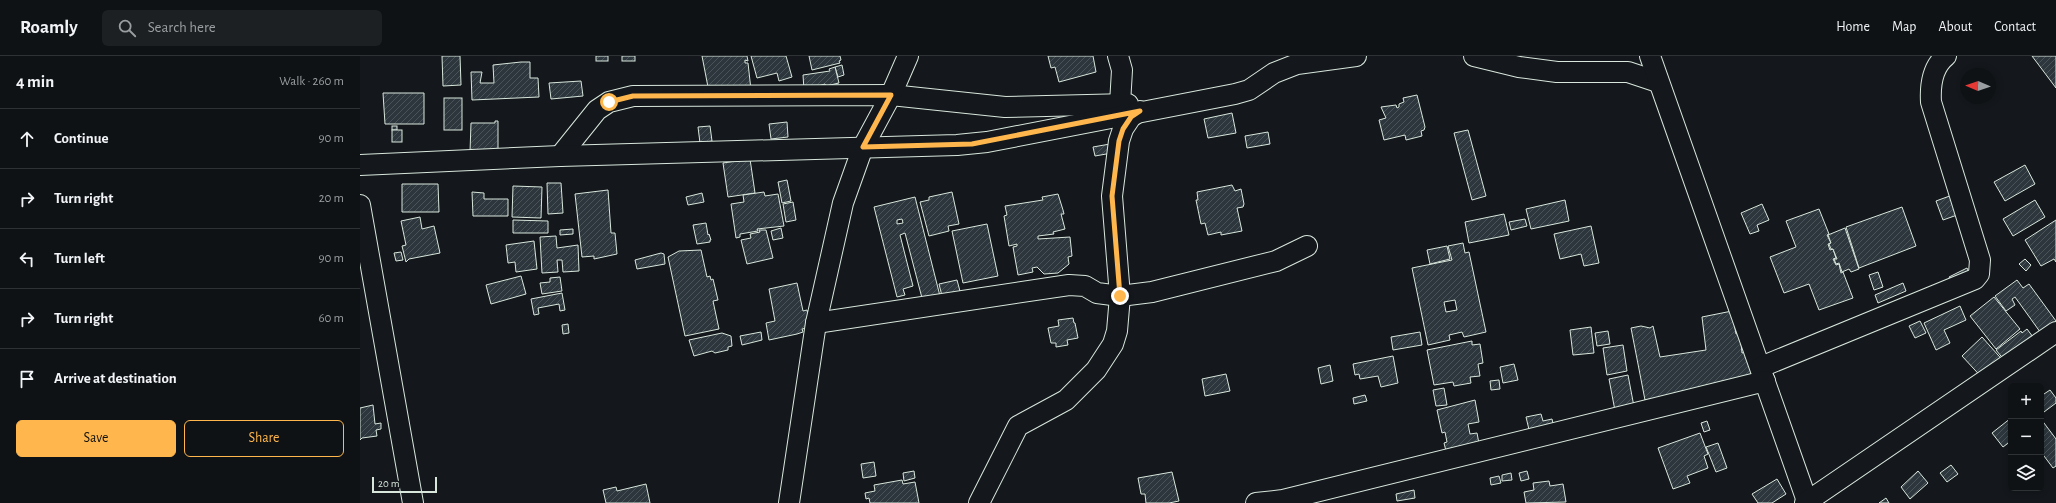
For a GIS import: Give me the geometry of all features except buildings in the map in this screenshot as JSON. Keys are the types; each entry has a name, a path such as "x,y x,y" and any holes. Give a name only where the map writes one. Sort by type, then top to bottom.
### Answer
{"street":[{"path":"789,503 816,323 843,203 863,147 891,95 908,56"},
{"path":"1118,56 1122,70 1120,104"},
{"path":"360,165 560,156 972,144 1249,90 1274,73 1297,64 1356,56"},
{"path":"1476,56 1520,67 1557,72 1628,72 1658,82"},
{"path":"1650,56 1763,374 1806,502 2056,332"},
{"path":"1256,503 1283,500 1763,374 1975,279 1979,274 1980,260 1931,102 1930,89 1933,76 1940,61 1946,56"},
{"path":"560,156 597,110 609,102 633,96 891,95 1016,107 1196,101"},
{"path":"979,503 1018,426 1066,400 1092,375 1105,359 1113,344 1117,331 1120,296 1112,196 1119,141 1123,129 1131,117 1140,111"},
{"path":"360,205 413,503"},
{"path":"816,323 1069,285 1085,286 1097,293 1120,296 1162,290 1235,270 1276,261 1307,246"}],"route":[{"path":"609,102 633,96 891,95 863,147 972,144 1140,111 1131,117 1123,129 1119,141 1112,196 1120,296"}]}
